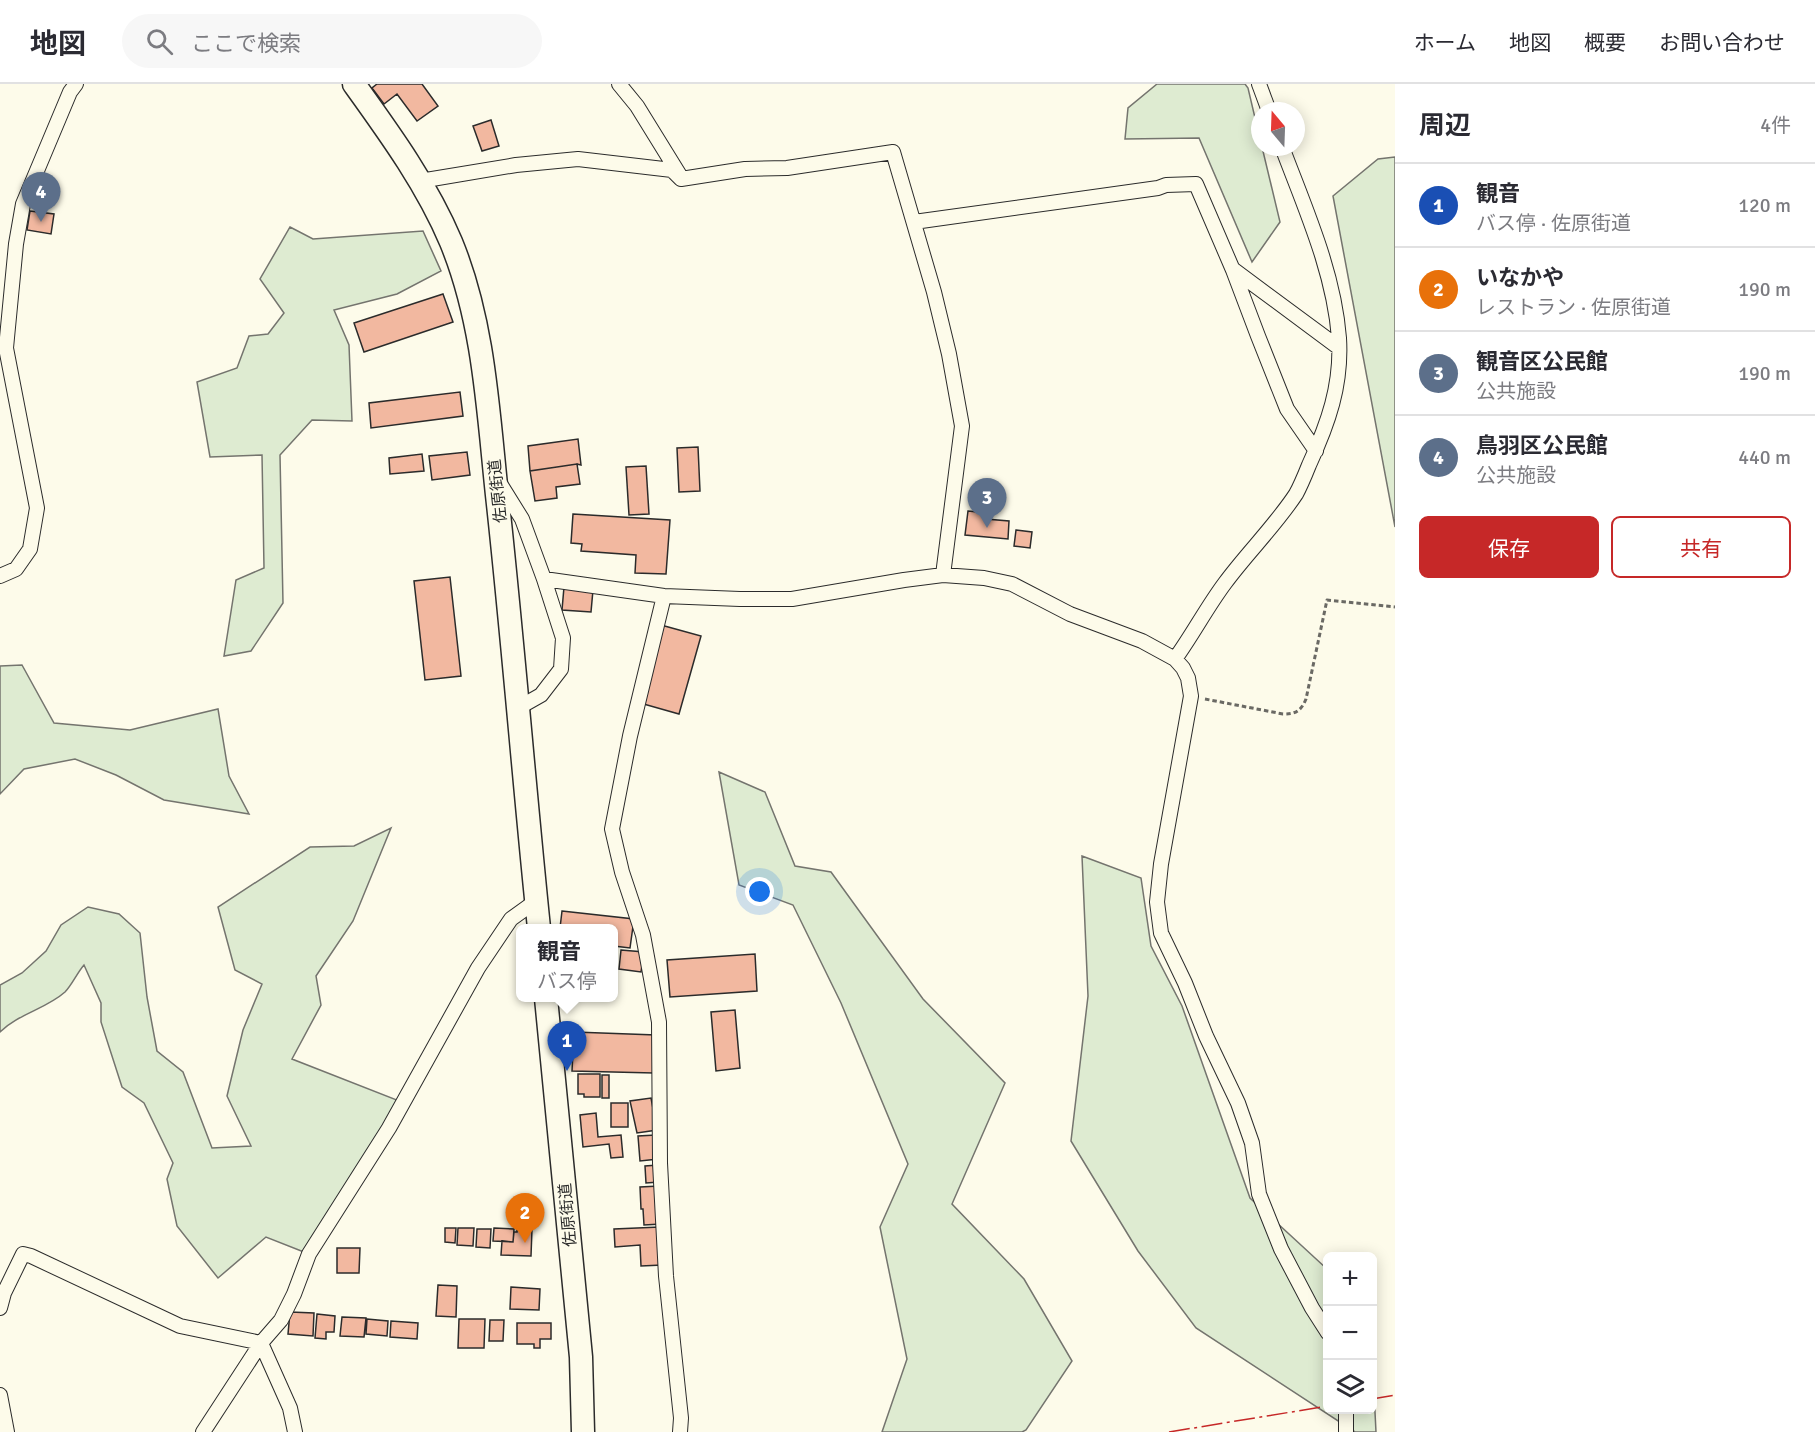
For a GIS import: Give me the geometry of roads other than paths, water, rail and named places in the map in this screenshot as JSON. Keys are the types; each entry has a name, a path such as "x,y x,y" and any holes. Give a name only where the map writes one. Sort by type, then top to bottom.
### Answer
{"highway":[{"name":"佐原街道","path":"354,84 398,145 438,214 452,243 463,276 481,346 539,924"},
{"name":"佐原街道","path":"546,1002 581,1358 583,1432"}],"street":[{"path":"0,576 16,569 30,549 36,508 6,348 16,244 23,204 70,92 76,84"},
{"path":"620,84 637,106 681,179"},
{"path":"1259,84 1266,102"},
{"path":"681,179 745,169 787,168 893,152 949,354 962,426 943,575"},
{"path":"1175,659 1219,591 1296,493 1328,422 1338,384 1338,347 1332,295 1314,234 1285,156"},
{"path":"420,181 516,165 578,159 672,170 681,179"},
{"path":"914,222 1158,188 1166,185 1196,184 1233,270 1287,409 1316,451"},
{"path":"1233,270 1338,347"},
{"path":"495,476 522,519 563,638 561,669 541,695 518,708"},
{"path":"544,579 664,596 792,599 943,575 984,578 1012,584 1070,614 1142,641 1175,659 1188,678 1191,696 1161,864 1157,902 1161,933 1241,1113 1252,1143 1259,1194 1281,1249 1323,1325"},
{"path":"664,596 630,736 612,829 622,872 643,935 659,1022 660,1163 666,1276 681,1418 680,1432"},
{"path":"203,1432 261,1344 281,1320 294,1294 309,1254 389,1128 478,969 512,919 536,901"},
{"path":"0,1308 4,1293 23,1254 180,1326 261,1344"},
{"path":"261,1344 290,1408 296,1432"},
{"path":"0,1395 7,1432"},
{"path":"1346,1414 1346,1432"}],"place":[{"name":"鳥羽区公民館","path":"41,222"},
{"name":"観音区公民館","path":"987,528"},
{"name":"観音","path":"567,1071"},
{"name":"いなかや","path":"525,1243"}]}
